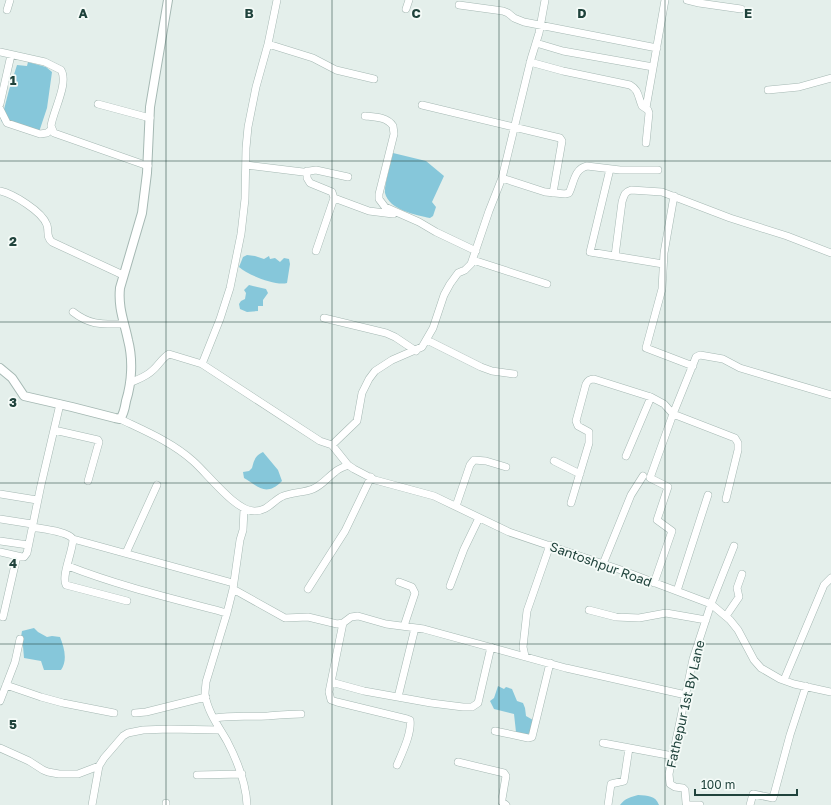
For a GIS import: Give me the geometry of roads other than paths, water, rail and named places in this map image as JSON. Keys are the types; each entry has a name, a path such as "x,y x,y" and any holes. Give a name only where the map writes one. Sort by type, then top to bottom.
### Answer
{"street":[{"path":"7,10 10,0"},
{"path":"120,418 122,416 130,383 130,354 119,300 123,275 142,213 148,166 153,87 168,0"},
{"path":"202,364 220,319 230,288 243,218 248,127 256,87 278,0"},
{"path":"406,9 409,0"},
{"path":"130,383 146,376 164,356 169,354 202,364 320,441 332,445 357,421 362,393 369,379 376,371 392,360 416,351 422,347 427,340 450,284 458,273 465,270 473,260 489,211 502,178 530,62 541,24 545,0"},
{"path":"646,108 666,0"},
{"path":"687,0 741,9"},
{"path":"459,5 496,9 508,13 519,20 657,48"},
{"path":"536,43 563,51 653,66"},
{"path":"268,44 313,58 336,70 374,79"},
{"path":"0,52 45,62 56,66 63,73 64,78 61,92 52,120 52,129 58,135 148,166"},
{"path":"0,104 10,55"},
{"path":"530,62 563,71 630,85 637,91 642,106 646,108 649,113 646,143"},
{"path":"768,90 799,87 831,78"},
{"path":"98,104 150,118"},
{"path":"422,105 560,138 562,141 554,193"},
{"path":"0,109 7,123 40,134 47,133 52,129"},
{"path":"365,116 380,118 388,121 394,126 394,134 379,194 379,199 385,207 419,222 436,232 476,251"},
{"path":"246,165 303,172 323,171 348,177"},
{"path":"502,178 562,194 568,193 578,170 587,166 633,171 658,170"},
{"path":"610,169 590,252 663,264"},
{"path":"307,171 307,178 310,183 332,192 334,198 316,251"},
{"path":"615,256 624,194 627,191 654,190 674,196 730,218 787,236 831,253"},
{"path":"0,191 24,202 36,211 45,222 48,236 52,242 123,275"},
{"path":"674,196 664,253 662,289 646,348 693,366"},
{"path":"334,198 369,211 401,215"},
{"path":"473,260 547,284"},
{"path":"74,312 81,318 97,324 124,324"},
{"path":"324,318 386,333 416,351"},
{"path":"427,340 481,367 492,371 514,374"},
{"path":"654,583 672,531 656,520 668,487 650,478 673,414 696,357 700,354 706,355 723,360 740,368 831,395"},
{"path":"0,368 12,378 24,396 120,418 163,440 192,460 216,485 244,509 254,511 262,510 284,496 313,489 320,485 335,471 348,464"},
{"path":"571,503 590,436 586,430 578,426 576,421 587,381 594,379 651,397 664,404 673,414 736,438 738,440 738,450 726,499"},
{"path":"626,456 651,397"},
{"path":"0,552 17,556 24,556 27,553 37,500 60,404"},
{"path":"54,430 98,440 99,442 88,481"},
{"name":"Santoshpur Road","path":"332,445 354,470 370,477 395,486 434,496 509,532 603,564 711,604 726,616 738,630 754,660 761,668 784,680 831,692"},
{"path":"456,506 470,465 474,460 486,461 506,467"},
{"path":"554,461 580,474"},
{"path":"603,564 631,495 643,476"},
{"path":"308,589 345,531 370,477"},
{"path":"126,553 157,485"},
{"path":"0,494 37,500"},
{"path":"677,591 708,495"},
{"path":"244,509 243,530 233,586 227,612 206,682 205,693 214,718 242,774 247,805"},
{"path":"0,518 65,534 73,539 126,553 233,586 286,618 308,617 337,624 343,623 351,617 358,616 386,624 415,628 550,663 686,695"},
{"path":"450,586 464,549 479,518"},
{"path":"73,539 65,577 66,585 127,601"},
{"path":"0,541 28,545"},
{"path":"525,656 523,647 527,611 550,546"},
{"name":"Fathepur 1st By Lane","path":"700,805 688,805 685,801 685,790 670,784 669,774 694,659 711,604 734,546"},
{"path":"3,617 17,556"},
{"path":"68,566 93,576 151,593 227,612"},
{"path":"726,616 739,597 737,588 742,574"},
{"path":"784,680 824,585 831,578"},
{"path":"399,582 412,587 415,593 404,626"},
{"path":"0,593 8,595"},
{"path":"590,610 616,617 639,618 666,613 706,620"},
{"path":"343,623 329,692 331,700 410,720 410,729 405,747 397,765"},
{"path":"398,698 415,628"},
{"path":"0,701 15,662 20,639"},
{"path":"331,682 398,698 472,707 478,703 491,647"},
{"path":"495,731 528,738 532,737 550,663"},
{"path":"6,685 63,703 114,713"},
{"path":"750,805 753,794 773,798 790,735 806,686"},
{"path":"135,713 146,712 206,697"},
{"path":"214,718 230,716 301,714"},
{"path":"92,805 99,766 120,738 128,733 143,730 169,729 220,730"},
{"path":"602,743 672,756"},
{"path":"0,748 29,761 43,770 59,774 78,774 99,766"},
{"path":"608,805 611,784 624,781 629,748"},
{"path":"458,762 504,773 506,776 502,802 506,805"},
{"path":"197,775 242,774"}],"water":[{"path":"28,62 46,67 52,72 47,108 39,132 9,125 1,121 17,65 27,66"},
{"path":"393,153 426,161 444,176 432,202 436,207 433,216 430,218 397,208 388,199 385,189"},
{"path":"247,255 264,259 269,256 270,259 275,258 280,262 284,258 289,259 290,264 287,283 282,284 269,281 243,270 239,267 243,257"},
{"path":"249,285 266,289 268,293 263,300 263,306 258,306 258,311 247,312 240,309 239,304 245,299 246,293 244,290"},
{"path":"263,452 278,470 282,481 271,489 263,489 258,487 244,478 243,472 249,471 252,468 255,458"},
{"path":"34,628 47,637 60,637 65,658 61,670 44,670 41,661 24,658 23,646 20,643 22,631"},
{"path":"498,686 504,689 506,687 512,689 517,701 523,703 526,716 533,720 531,732 527,735 516,732 514,714 494,709 490,701 494,698"},
{"path":"638,795 653,798 659,805 620,805 626,799"}]}
